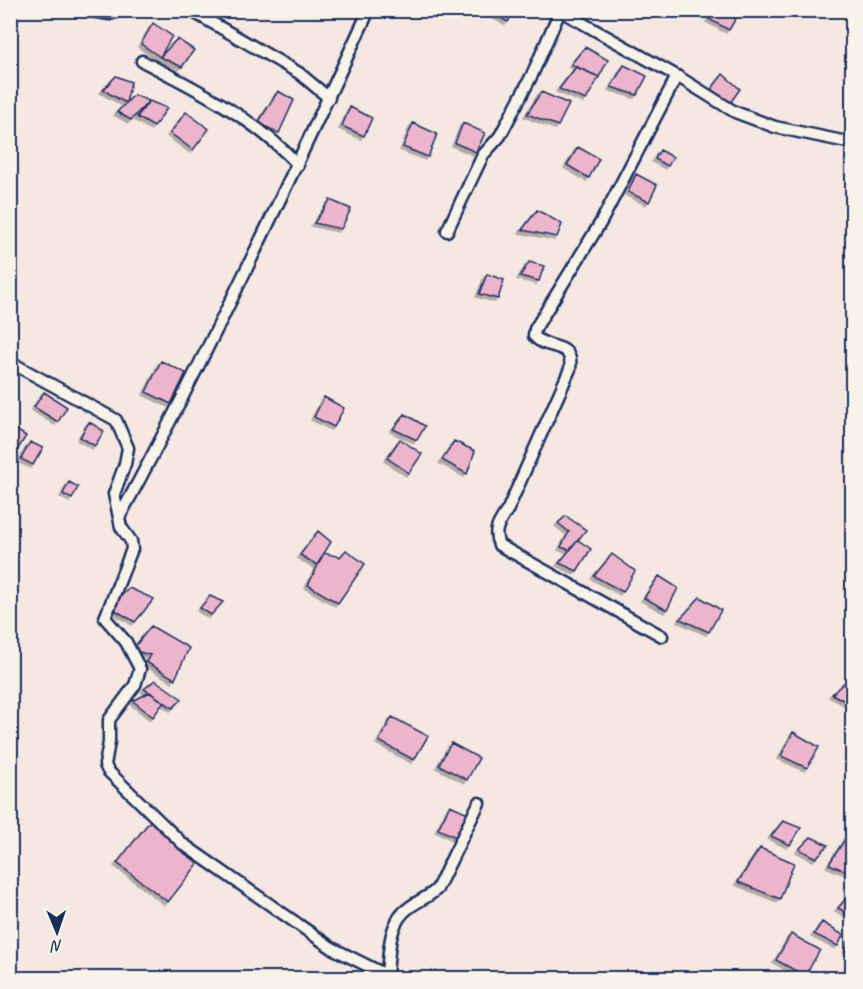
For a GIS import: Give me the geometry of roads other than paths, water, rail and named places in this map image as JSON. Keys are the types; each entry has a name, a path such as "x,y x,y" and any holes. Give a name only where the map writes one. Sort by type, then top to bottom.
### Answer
{"street":[{"path":"86,10 110,14 121,10"},
{"path":"190,10 299,73 329,98"},
{"path":"121,514 298,165 369,10"},
{"path":"447,231 483,155 500,136 532,75 560,11 677,76 735,112 775,127 852,143"},
{"path":"142,61 242,118 278,142 298,165"},
{"path":"662,636 499,545 495,537 496,529 512,500 570,369 572,358 567,351 539,341 534,336 535,329 601,222 677,76"},
{"path":"10,362 116,420 128,448 114,494 121,514 122,527 132,541 132,549 105,618 126,642 138,660 140,669 135,685 108,720 109,742 105,765 129,794 183,844 332,948 390,977 390,939 395,925 409,907 427,898 437,889 479,803"}]}
